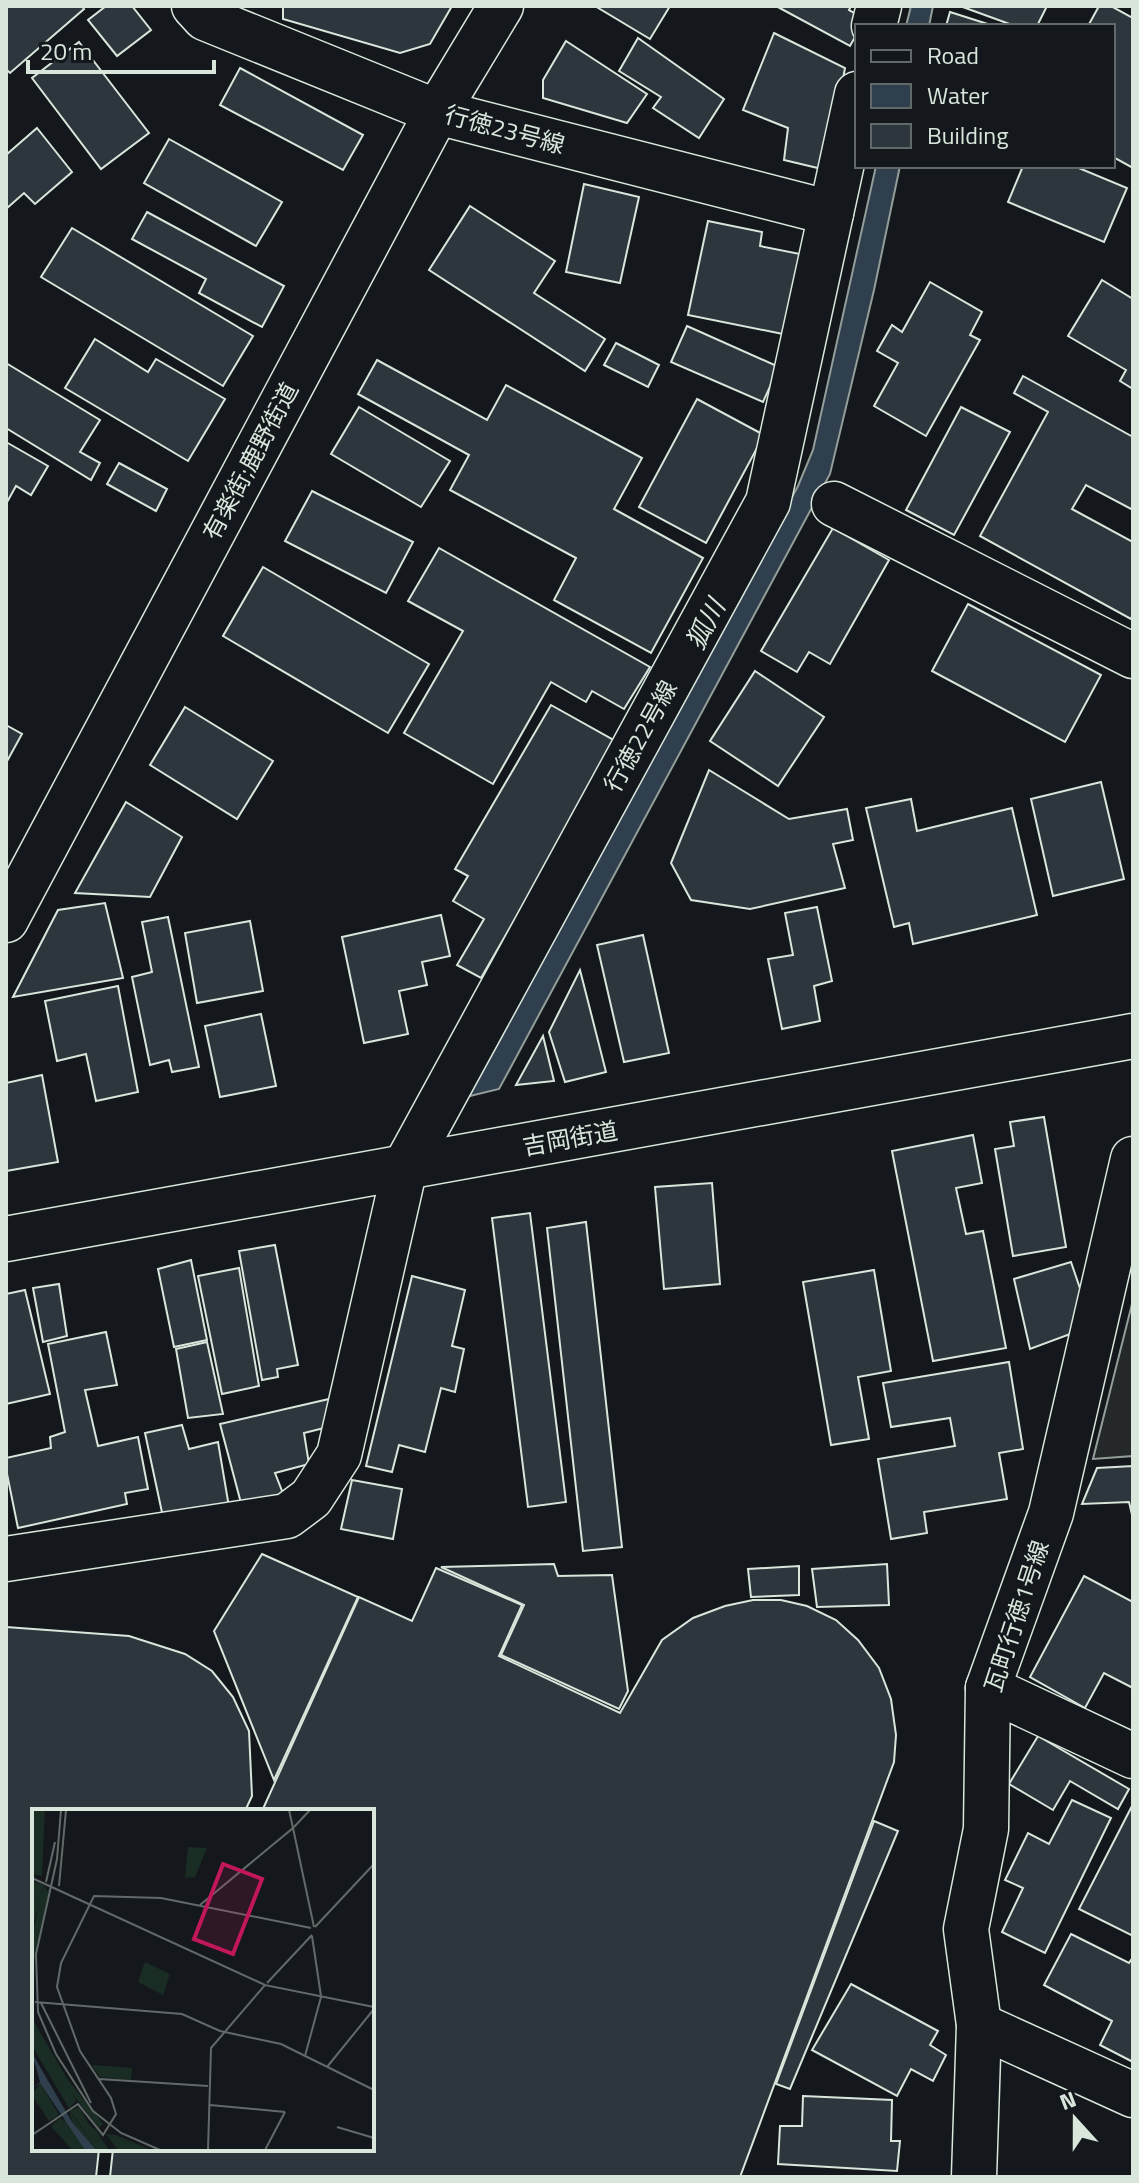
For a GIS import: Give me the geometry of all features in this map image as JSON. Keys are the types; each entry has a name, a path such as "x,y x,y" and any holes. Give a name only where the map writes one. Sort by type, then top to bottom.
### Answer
{"street":[{"name":"行徳23号線","path":"194,6 205,18 437,112 831,213"},
{"name":"有楽街;鹿野街道","path":"6,920 437,112 501,6"},
{"name":"行徳22号線","path":"6,1559 287,1516 311,1498 339,1455 405,1167 768,502 855,103"},
{"path":"834,504 1133,656"},
{"name":"吉岡街道","path":"6,1239 1133,1036"},
{"name":"瓦町行徳1号線","path":"974,2177 979,2025 966,1929 986,1829 988,1688 1051,1513 1133,1159"},
{"path":"988,1688 1133,1756"},
{"path":"979,2025 1133,2095"}],"shaded area":[{"path":"1133,1300 1133,1456 1093,1459"}],"water":[{"path":"911,6 933,6 929,24 906,24"},
{"path":"876,168 900,168 830,474 499,1089 466,1097 798,486 813,450"}],"building":[{"path":"6,6 82,6 84,9 10,73 6,69"},
{"path":"106,6 132,6 151,30 117,56 88,20"},
{"path":"283,6 452,6 430,44 400,53 283,19"},
{"path":"595,6 670,6 650,39"},
{"path":"776,6 851,6 849,10 865,19 862,24 855,24 855,37 850,46"},
{"path":"960,6 1047,6 1038,24 1010,24"},
{"path":"1099,6 1111,6 1133,18 1133,168 1115,158 1115,24 1089,24"},
{"path":"950,12 988,24 947,24"},
{"path":"774,33 845,68 826,170 784,160 788,128 743,110"},
{"path":"638,38 724,99 699,138 653,108 661,97 619,71"},
{"path":"566,41 647,94 627,123 543,98 543,80"},
{"path":"79,42 149,133 101,169 32,78"},
{"path":"240,68 363,135 343,170 220,105"},
{"path":"37,128 72,172 35,204 24,193 6,209 6,155"},
{"path":"169,139 282,202 256,246 144,183"},
{"path":"1022,168 1079,168 1127,188 1104,242 1008,202"},
{"path":"584,184 639,197 620,283 566,272"},
{"path":"470,206 555,261 534,293 605,339 585,371 429,270"},
{"path":"147,212 284,286 262,327 199,293 206,279 132,239"},
{"path":"708,221 762,232 760,246 805,255 788,335 688,315"},
{"path":"72,228 253,336 223,386 41,277"},
{"path":"1102,280 1133,299 1133,389 1120,381 1126,370 1068,336"},
{"path":"930,282 982,312 970,335 980,340 926,436 874,406 898,363 877,351 892,325 902,332"},
{"path":"687,326 779,367 763,402 671,362"},
{"path":"95,339 148,372 156,359 225,399 188,461 65,388"},
{"path":"616,343 659,365 648,387 604,365"},
{"path":"377,360 487,420 506,385 642,458 614,509 703,558 651,653 554,600 576,558 450,490 469,455 358,394"},
{"path":"6,363 100,420 80,452 100,463 91,480 6,428"},
{"path":"1023,376 1133,437 1133,510 1086,485 1072,509 1133,542 1131,619 980,536 1048,412 1014,393"},
{"path":"697,399 764,435 706,543 639,507"},
{"path":"359,407 450,461 421,507 331,454"},
{"path":"961,407 1010,432 954,535 906,510"},
{"path":"6,442 48,466 31,495 16,486 6,504"},
{"path":"119,463 167,489 156,511 107,484"},
{"path":"312,491 413,542 386,593 285,541"},
{"path":"833,528 889,560 830,664 809,652 797,672 761,651"},
{"path":"439,548 650,667 624,709 592,691 586,702 551,682 493,784 404,733 463,631 408,601"},
{"path":"263,567 429,664 388,733 223,636"},
{"path":"968,604 1101,675 1065,742 932,671"},
{"path":"755,671 824,717 778,786 710,741"},
{"path":"551,705 617,742 481,978 457,965 484,919 453,901 468,876 455,869"},
{"path":"185,707 273,761 237,819 150,765"},
{"path":"6,725 22,734 6,763"},
{"path":"709,770 789,819 847,809 853,840 833,844 845,888 750,909 691,900 671,863"},
{"path":"1101,782 1124,879 1053,896 1031,799"},
{"path":"911,799 917,831 1012,808 1037,915 913,944 909,923 894,927 866,808"},
{"path":"126,802 182,837 150,897 75,893"},
{"path":"105,903 123,978 13,997 58,910"},
{"path":"817,907 832,981 814,986 820,1021 782,1029 768,959 793,955 785,913"},
{"path":"441,915 450,956 422,962 427,985 399,991 408,1034 364,1043 342,937"},
{"path":"168,917 199,1067 172,1072 169,1060 150,1065 132,977 152,972 142,922"},
{"path":"250,921 263,991 197,1003 185,933"},
{"path":"643,935 669,1053 624,1062 597,945"},
{"path":"580,970 606,1072 565,1082 549,1032"},
{"path":"118,986 138,1092 96,1101 86,1054 57,1061 45,1001"},
{"path":"261,1014 276,1086 220,1097 205,1026"},
{"path":"543,1036 554,1081 516,1085"},
{"path":"42,1075 58,1162 6,1171 6,1083"},
{"path":"1044,1117 1066,1247 1013,1256 995,1149 1014,1146 1010,1122"},
{"path":"973,1135 982,1183 956,1188 966,1234 983,1231 1006,1348 933,1361 892,1151"},
{"path":"712,1183 720,1284 664,1289 655,1187"},
{"path":"530,1213 566,1502 528,1507 492,1218"},
{"path":"586,1222 622,1547 583,1551 547,1228"},
{"path":"275,1245 298,1365 277,1369 278,1377 262,1380 239,1251"},
{"path":"191,1260 207,1340 174,1347 158,1269"},
{"path":"1071,1262 1085,1303 1073,1333 1030,1349 1014,1279"},
{"path":"239,1268 259,1386 222,1394 198,1276"},
{"path":"874,1270 891,1371 858,1377 869,1439 831,1445 803,1282"},
{"path":"412,1276 465,1290 452,1346 464,1349 455,1392 441,1388 425,1452 399,1445 392,1472 366,1466"},
{"path":"59,1284 67,1336 43,1342 33,1288"},
{"path":"25,1290 50,1394 6,1404 6,1294"},
{"path":"106,1332 117,1385 85,1390 98,1446 138,1437 148,1489 125,1493 127,1504 18,1528 6,1458 51,1448 50,1437 65,1432 48,1344"},
{"path":"207,1342 223,1414 188,1418 176,1349"},
{"path":"1009,1362 1023,1449 999,1453 1007,1499 924,1512 927,1533 891,1539 878,1459 955,1446 950,1418 891,1427 883,1383"},
{"path":"329,1399 336,1425 304,1433 309,1464 275,1473 284,1496 241,1503 220,1424"},
{"path":"182,1425 189,1449 218,1442 229,1507 163,1517 145,1433"},
{"path":"1133,1466 1133,1519 1129,1502 1082,1504 1097,1468"},
{"path":"352,1480 402,1489 393,1539 341,1529"},
{"path":"262,1554 358,1597 274,1780 214,1631"},
{"path":"554,1564 558,1576 612,1575 628,1691 619,1709 501,1655 524,1605 441,1567"},
{"path":"887,1564 889,1605 817,1607 812,1569"},
{"path":"799,1566 799,1595 751,1597 748,1569"},
{"path":"436,1568 522,1605 499,1656 620,1713 662,1640 693,1618 753,1600 781,1600 807,1606 836,1620 858,1640 879,1668 891,1699 896,1735 894,1762 740,2177 110,2177 113,2151 374,2151 374,1809 263,1809 359,1597 412,1621"},
{"path":"1084,1576 1133,1602 1133,1688 1104,1673 1085,1708 1030,1677"},
{"path":"6,1627 129,1636 185,1654 212,1671 233,1697 249,1731 252,1796 246,1809 32,1809 32,2151 99,2151 96,2177 6,2177"},
{"path":"1038,1736 1129,1789 1118,1809 1070,1781 1053,1810 1009,1784"},
{"path":"1072,1800 1111,1818 1045,1953 1002,1932 1023,1888 1005,1880 1028,1833 1049,1844"},
{"path":"1133,1804 1133,1936 1079,1909"},
{"path":"874,1821 898,1831 790,2089 776,2084"},
{"path":"1071,1934 1129,1963 1133,1957 1133,2062 1100,2045 1112,2021 1044,1985"},
{"path":"851,1984 938,2031 930,2045 946,2055 933,2081 911,2069 897,2096 812,2050"},
{"path":"803,2096 892,2100 891,2141 900,2141 897,2171 778,2164 780,2126 802,2126"}],"water label":[{"name":"狐川","path":"705,624"}]}
